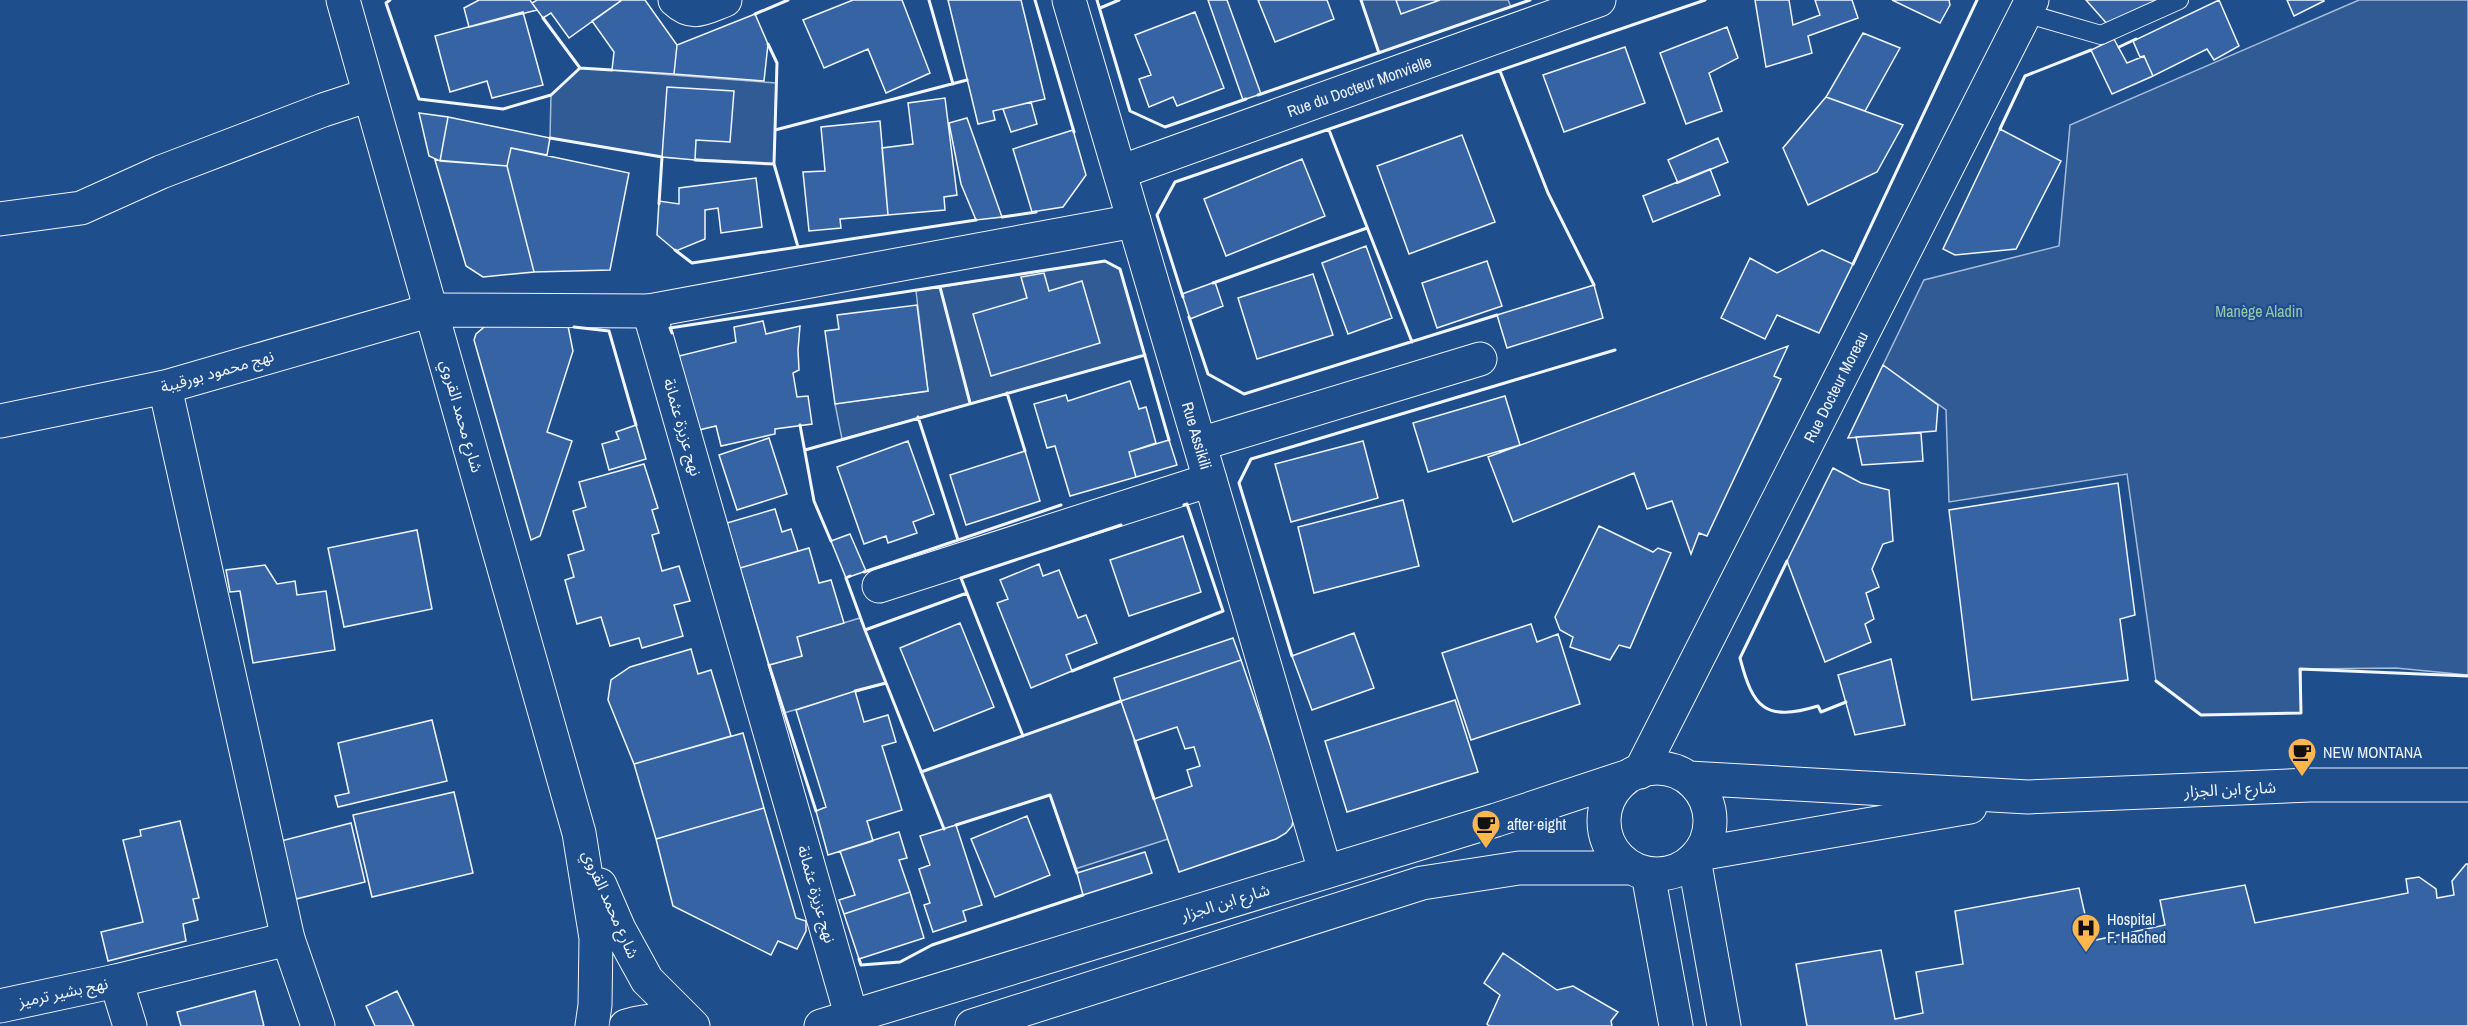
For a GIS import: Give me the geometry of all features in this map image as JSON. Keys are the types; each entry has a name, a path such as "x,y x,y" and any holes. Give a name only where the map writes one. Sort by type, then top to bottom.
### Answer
{"street":[{"path":"675,0 684,8 696,11 725,0"},
{"name":"Rue Assikili","path":"1069,0 1325,871"},
{"name":"Rue du Docteur Monvielle","path":"1120,172 1599,0"},
{"name":"شارع محمد القروي","path":"345,1 369,95 579,833 596,938 595,1005 592,1026"},
{"name":"Rue Docteur Moreau","path":"1634,774 2028,7"},
{"path":"0,219 81,208 161,172 323,110 369,95"},
{"path":"649,311 1134,221"},
{"name":"نهج محمود بورقيبة","path":"0,421 165,387 432,310 649,311"},
{"name":"نهج عزيزة عثمانة","path":"649,311 852,1018"},
{"path":"1200,444 1480,359"},
{"path":"165,387 288,939 318,1026"},
{"path":"879,586 1210,480"},
{"path":"972,1026 1422,883 1519,868 1640,871 1672,872 1684,867 1696,857 1709,832 1711,820 1705,796 1689,778 1663,768 1649,768 1634,774 1610,796 1604,823 1612,849 1620,860 1640,871 1676,1026"},
{"name":"شارع ابن الجزار","path":"821,1026 1496,820 1634,774"},
{"name":"شارع ابن الجزار","path":"1689,778 2028,797 2310,785 2468,785"},
{"name":"شارع ابن الجزار","path":"1696,857 2028,797"},
{"name":"شارع محمد القروي","path":"579,833 619,929 647,980 692,1026"},
{"path":"1696,857 1724,1026"},
{"path":"116,981 288,939"},
{"name":"نهج بشير ترميز","path":"0,1006 116,981 130,1026"},
{"name":"شارع محمد القروي","path":"626,1026 646,1020 670,1020 692,1026"}],"lane":[{"path":"2028,7 2101,35 2179,0"}],"green space":[{"path":"1361,0 1508,0 1511,7 1379,53"},
{"name":"Manège Aladin","path":"2359,0 2468,0 2468,675 2396,668 2301,669 2301,713 2201,715 2156,681 2127,474 1949,502 1946,410 1883,365 1924,280 2059,246 2070,125"},
{"path":"580,68 776,83 774,164 662,157 550,138 551,95"},
{"path":"1105,261 1120,269 1145,355 842,439 835,404 928,391 916,291"},
{"path":"860,618 886,683 784,713 769,665 802,656 797,637"},
{"path":"1121,701 1168,839 1075,869 1050,795 944,829 921,772"}],"building":[{"path":"479,0 530,0 537,10 469,27 464,8"},
{"path":"537,0 622,0 569,38 551,13 543,18 532,3"},
{"path":"622,0 645,0 677,45 674,74 612,70 614,52 592,21"},
{"path":"853,0 902,0 930,73 886,93 868,49 824,68 803,20"},
{"path":"948,0 1021,0 1045,99 993,111 995,120 978,124"},
{"path":"1208,0 1227,0 1261,94 1243,100"},
{"path":"1258,0 1327,0 1334,19 1275,42"},
{"path":"1396,0 1440,0 1401,14"},
{"path":"1755,0 1789,0 1793,25 1820,15 1815,0 1852,0 1858,18 1808,36 1812,53 1766,67"},
{"path":"1892,0 1949,0 1950,5 1940,23"},
{"path":"2086,0 2158,0 2109,26"},
{"path":"2219,0 2239,46 2214,60 2207,49 2153,76 2144,56 2140,57 2133,41"},
{"path":"2287,0 2323,0 2324,1 2294,16"},
{"path":"523,12 543,85 492,98 487,81 450,92 435,36"},
{"path":"1195,12 1224,88 1177,106 1173,97 1149,107 1139,79 1151,75 1135,35"},
{"path":"755,14 768,44 764,81 674,74 677,45"},
{"path":"1727,27 1738,58 1709,73 1722,111 1686,124 1660,53"},
{"path":"1863,33 1900,48 1865,111 1826,97"},
{"path":"2114,39 2127,63 2144,56 2153,76 2112,94 2091,50"},
{"path":"1625,47 1645,103 1564,132 1543,75"},
{"path":"667,87 734,91 730,142 696,140 695,160 662,157"},
{"path":"1826,97 1903,125 1877,172 1808,205 1783,148"},
{"path":"945,98 957,195 944,197 945,210 888,215 882,148 913,144 908,103"},
{"path":"1031,102 1037,124 1011,132 1003,109"},
{"path":"419,113 448,117 440,161 429,156"},
{"path":"448,117 550,138 547,155 511,148 507,166 440,161"},
{"path":"967,118 1002,217 976,220 961,184 949,123"},
{"path":"880,121 888,215 840,219 841,228 809,231 803,172 825,171 821,127"},
{"path":"2000,129 2061,161 2016,249 1955,255 1943,249"},
{"path":"1073,130 1086,175 1063,207 1032,212 1013,149"},
{"path":"1462,135 1495,222 1409,254 1377,166"},
{"path":"1718,138 1728,162 1678,183 1668,160"},
{"path":"511,148 629,173 610,270 534,272 507,166"},
{"path":"1302,159 1325,216 1226,256 1204,199"},
{"path":"435,160 507,166 534,272 483,277 466,266"},
{"path":"1710,169 1720,195 1653,222 1643,196"},
{"path":"756,178 762,227 721,233 718,208 705,210 705,239 676,251 657,235 659,201 679,204 679,188"},
{"path":"1366,246 1392,318 1348,334 1322,263"},
{"path":"1822,250 1853,264 1819,333 1777,315 1765,339 1721,318 1750,258 1777,273"},
{"path":"1487,261 1502,306 1437,328 1422,283"},
{"path":"1044,273 1049,291 1082,281 1100,343 991,376 973,314 1027,298 1021,277"},
{"path":"1313,274 1333,335 1257,359 1238,298"},
{"path":"1215,282 1223,306 1190,319 1182,294"},
{"path":"1594,285 1603,318 1507,348 1497,315"},
{"path":"917,305 928,391 835,404 825,331 839,329 837,315"},
{"path":"763,321 766,334 800,326 799,370 793,373 797,397 808,396 812,424 775,429 775,434 721,446 716,426 699,430 679,356 736,342 734,327"},
{"path":"489,323 568,326 573,351 547,432 572,441 540,536 531,540 474,340 476,334"},
{"path":"1788,346 1774,376 1781,379 1707,536 1699,533 1691,554 1672,501 1647,509 1634,473 1513,522 1488,457"},
{"path":"1883,365 1938,405 1936,431 1848,438"},
{"path":"1130,381 1139,409 1146,407 1156,443 1129,452 1136,477 1070,496 1055,446 1047,448 1034,404 1066,395 1068,401"},
{"path":"1505,396 1520,445 1428,472 1413,423"},
{"path":"636,425 646,459 609,470 602,444 619,439 616,432"},
{"path":"1921,433 1923,461 1862,465 1856,437"},
{"path":"769,438 787,494 737,510 719,455"},
{"path":"1169,440 1177,465 1136,477 1129,452"},
{"path":"908,441 934,514 913,522 917,533 888,543 886,536 864,544 837,467"},
{"path":"1363,441 1378,498 1291,522 1275,464"},
{"path":"1025,451 1040,501 966,525 950,475"},
{"path":"644,464 658,508 652,510 659,533 652,535 662,571 679,566 690,601 674,605 683,636 642,648 639,638 610,646 601,617 577,624 565,580 574,577 568,555 584,550 573,511 586,507 579,482"},
{"path":"1833,468 1861,483 1889,490 1893,541 1883,544 1872,569 1879,587 1866,593 1874,619 1865,624 1871,642 1825,662 1787,561"},
{"path":"2118,483 2135,615 2120,619 2128,680 1972,700 1949,510"},
{"path":"1403,500 1419,566 1314,593 1298,527"},
{"path":"775,509 782,532 791,529 798,551 740,568 727,523"},
{"path":"1599,526 1653,552 1658,548 1671,553 1630,648 1619,645 1610,660 1570,647 1573,637 1560,630 1555,617"},
{"path":"417,530 432,609 344,627 328,548"},
{"path":"850,534 866,571 846,578 831,541"},
{"path":"1183,536 1201,592 1129,616 1110,560"},
{"path":"809,548 819,583 831,580 844,623 797,637 802,656 769,665 740,568"},
{"path":"1039,564 1043,576 1059,570 1078,618 1086,615 1097,643 1066,655 1072,671 1031,688 997,603 1008,599 1000,580"},
{"path":"265,565 277,584 295,581 297,595 326,591 335,650 253,663 240,591 230,592 226,570"},
{"path":"960,623 994,707 934,731 900,648"},
{"path":"1531,624 1537,642 1558,634 1580,704 1471,740 1442,653"},
{"path":"1354,633 1374,688 1312,710 1292,656"},
{"path":"1233,638 1241,660 1121,701 1114,678"},
{"path":"691,649 698,674 711,670 731,736 634,764 608,700 611,680 630,667"},
{"path":"1891,659 1905,725 1855,735 1838,675"},
{"path":"1241,660 1294,814 1292,826 1276,839 1179,872 1154,799 1192,786 1187,770 1200,766 1194,747 1185,749 1177,727 1135,741 1121,701"},
{"path":"855,691 864,722 888,715 896,742 882,746 902,810 867,821 873,841 828,855 816,811 826,807 796,710"},
{"path":"1455,700 1478,772 1347,812 1325,741"},
{"path":"432,720 447,781 338,807 335,796 349,793 338,743"},
{"path":"743,733 764,808 656,839 634,764"},
{"path":"454,792 473,873 372,897 353,815"},
{"path":"764,808 796,918 806,921 806,931 797,949 778,941 771,955 673,906 656,839"},
{"path":"1027,816 1050,875 995,897 971,839"},
{"path":"180,821 199,898 193,899 198,920 183,924 186,941 108,961 101,932 143,922 123,840 141,836 140,830"},
{"path":"351,823 365,882 296,899 281,841"},
{"path":"956,825 982,905 963,911 966,921 933,932 924,905 930,903 919,869 930,865 920,836"},
{"path":"899,832 907,858 899,860 910,892 844,914 839,900 855,895 840,851"},
{"path":"1145,852 1152,873 1083,895 1077,873"},
{"path":"2468,864 2468,1026 1807,1026 1796,964 1881,950 1895,1019 1923,1013 1916,972 1963,964 1955,911 2079,888 2091,941 2165,925 2160,900 2245,885 2255,923 2408,893 2406,879 2419,877 2436,889 2437,898 2454,895 2452,881"},
{"path":"910,892 924,938 859,959 844,914"},
{"path":"1503,953 1557,990 1573,986 1618,1012 1611,1021 1612,1026 1489,1026 1487,1024 1500,995 1484,983"},
{"path":"255,991 264,1026 181,1026 177,1012"},
{"path":"397,991 414,1026 375,1026 366,1006"}],"wall":[{"path":"390,0 386,3 419,99 503,109 551,95 580,68"},
{"path":"755,14 788,0"},
{"path":"929,0 953,84"},
{"path":"1035,0 1074,132"},
{"path":"1097,0 1130,111 1165,127 1246,99"},
{"path":"1100,8 1119,0"},
{"path":"1361,0 1379,53"},
{"path":"1258,95 1530,0"},
{"path":"1183,297 1157,215 1175,182 1705,0"},
{"path":"1853,264 1977,0"},
{"path":"543,18 580,68 612,70"},
{"path":"2119,47 2136,39"},
{"path":"768,44 777,63 774,164 798,247"},
{"path":"2000,129 2025,76 2091,50"},
{"path":"1500,71 1548,193 1594,285"},
{"path":"775,130 967,80"},
{"path":"1329,130 1412,342"},
{"path":"550,138 662,157 659,204"},
{"path":"695,160 774,164"},
{"path":"1002,217 1036,212"},
{"path":"675,250 692,263 976,220"},
{"path":"1213,283 1367,228"},
{"path":"672,333 670,328 1105,261 1120,269 1169,440"},
{"path":"940,287 970,403"},
{"path":"1189,317 1208,374 1244,394 1497,315"},
{"path":"574,327 609,331 636,425"},
{"path":"1292,656 1239,483 1251,459 1615,350"},
{"path":"805,450 1145,355"},
{"path":"1007,393 1025,451"},
{"path":"918,417 958,540"},
{"path":"800,425 814,501 831,541"},
{"path":"1072,671 1223,611 1187,504 1184,505"},
{"path":"864,572 1061,505"},
{"path":"1023,736 961,578 1121,525"},
{"path":"1787,561 1740,658 1750,689 1764,707 1773,711 1800,711 1818,706 1821,712 1846,702"},
{"path":"850,576 846,578 865,630 967,593"},
{"path":"865,630 944,829"},
{"path":"769,665 816,811"},
{"path":"2156,681 2201,715 2301,713 2300,669 2468,676"},
{"path":"855,691 886,683"},
{"path":"921,772 1121,701"},
{"path":"1135,741 1154,799"},
{"path":"956,825 1050,795 1077,873"},
{"path":"859,959 861,965 900,962 932,945 1083,895"}],"place":[{"name":"NEW MONTANA","path":"2302,778"},
{"name":"after eight","path":"1486,850"},
{"name":"Hospital F. Hached","path":"2086,954"}]}
